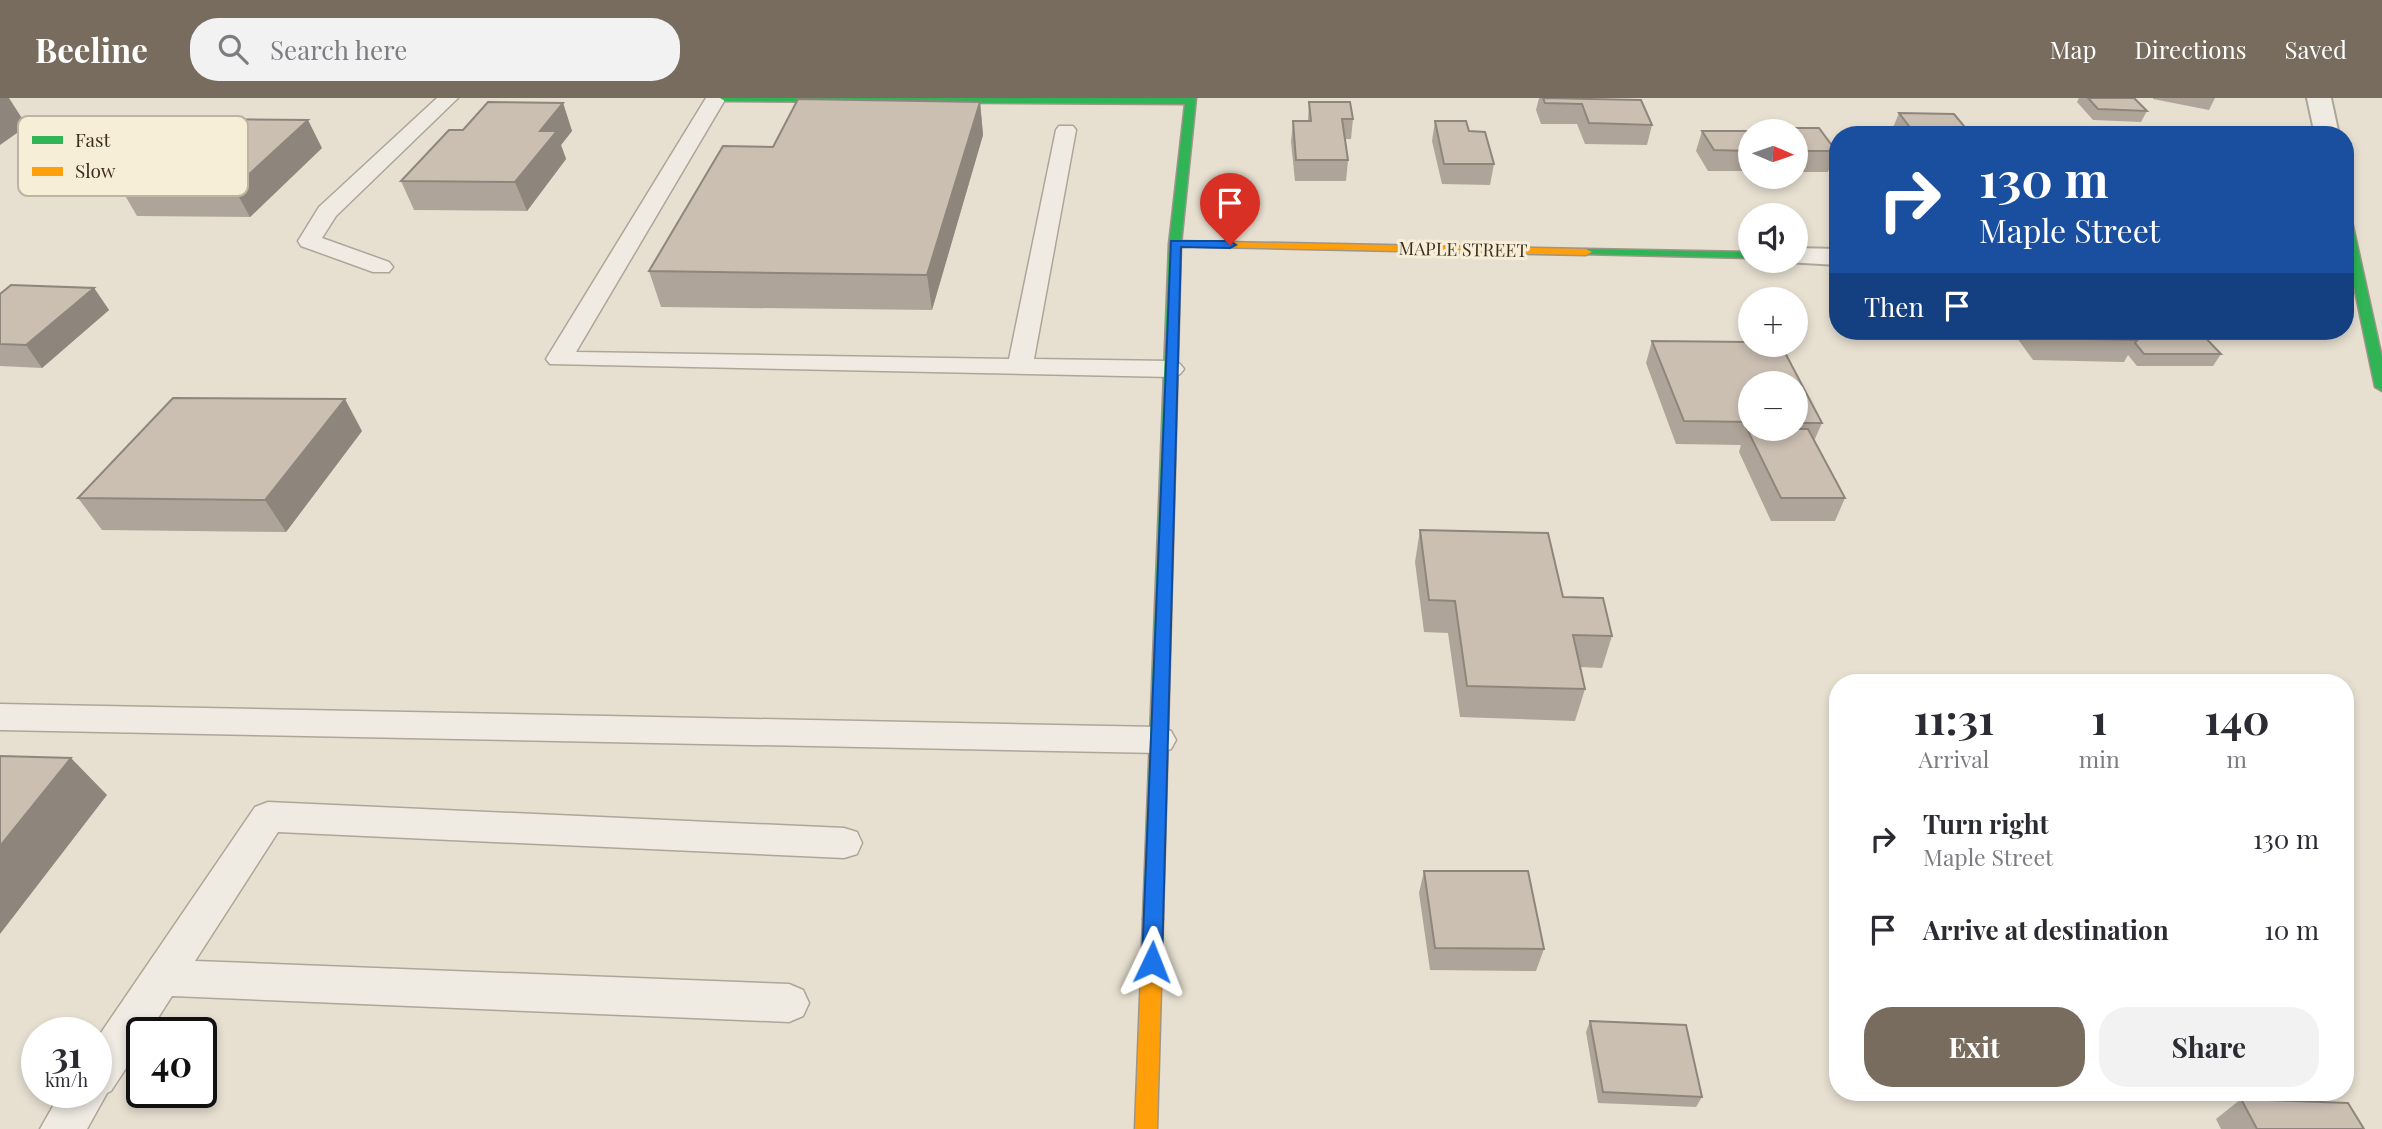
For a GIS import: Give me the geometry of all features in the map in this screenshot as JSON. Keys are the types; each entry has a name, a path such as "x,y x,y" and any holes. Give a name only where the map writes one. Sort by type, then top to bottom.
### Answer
{"street":[{"path":"725,98 1191,100 1175,244 1146,1129"},
{"path":"2319,98 2325,126"},
{"name":"MAPLE STREET","path":"1175,244 1738,255"},
{"path":"1808,256 1829,257"},
{"path":"2354,281 2382,387"}],"lane":[{"path":"381,267 309,241 327,212 448,98"},
{"path":"716,98 559,359 1171,369"},
{"path":"1020,366 1066,130"},
{"path":"0,717 1159,740"},
{"path":"112,1053 268,817 844,843"},
{"path":"162,978 789,1003"},
{"path":"62,1129 76,1108"}],"building":[{"path":"1543,98 1641,100 1652,125 1589,123 1582,104 1545,103"},
{"path":"2088,98 2134,98 2147,111 2098,109"},
{"path":"798,99 980,102 927,275 649,271 723,146 773,147"},
{"path":"488,102 563,103 540,131 557,131 515,182 401,181 449,130 463,130"},
{"path":"1309,102 1350,102 1353,119 1342,119 1348,160 1296,160 1293,121 1311,121"},
{"path":"1899,113 1954,114 1964,126 1909,126"},
{"path":"248,119 308,120 248,175"},
{"path":"1435,121 1466,121 1469,131 1485,132 1494,164 1444,164"},
{"path":"1808,128 1819,128 1829,142 1829,151 1808,151"},
{"path":"1702,131 1738,131 1738,151 1714,150"},
{"path":"11,285 94,288 26,345 0,344 0,294"},
{"path":"2137,340 2208,340 2221,354 2144,354 2135,343"},
{"path":"1652,341 1738,342 1738,357 1787,357 1795,371 1738,371 1738,422 1684,421"},
{"path":"1808,396 1822,423 1808,423"},
{"path":"173,398 345,399 265,500 78,498"},
{"path":"1808,429 1845,498 1781,498 1753,441 1808,441"},
{"path":"1420,530 1548,533 1563,597 1603,598 1612,636 1573,635 1585,689 1467,686 1455,601 1429,600"},
{"path":"0,756 71,758 0,846"},
{"path":"1424,871 1528,871 1544,949 1435,948"},
{"path":"1590,1021 1686,1025 1702,1097 1603,1092"},
{"path":"2242,1101 2348,1103 2364,1129 2257,1129"}],"traffic: fast":[{"path":"725,98 1191,101"},
{"path":"1153,919 1175,244 1191,98"},
{"path":"1586,252 1738,255"},
{"path":"2354,258 2382,387"}],"traffic: slow":[{"path":"1175,244 1586,252"},
{"path":"1146,1129 1153,919"}],"route":[{"path":"1152,962 1175,244 1230,245"}]}
